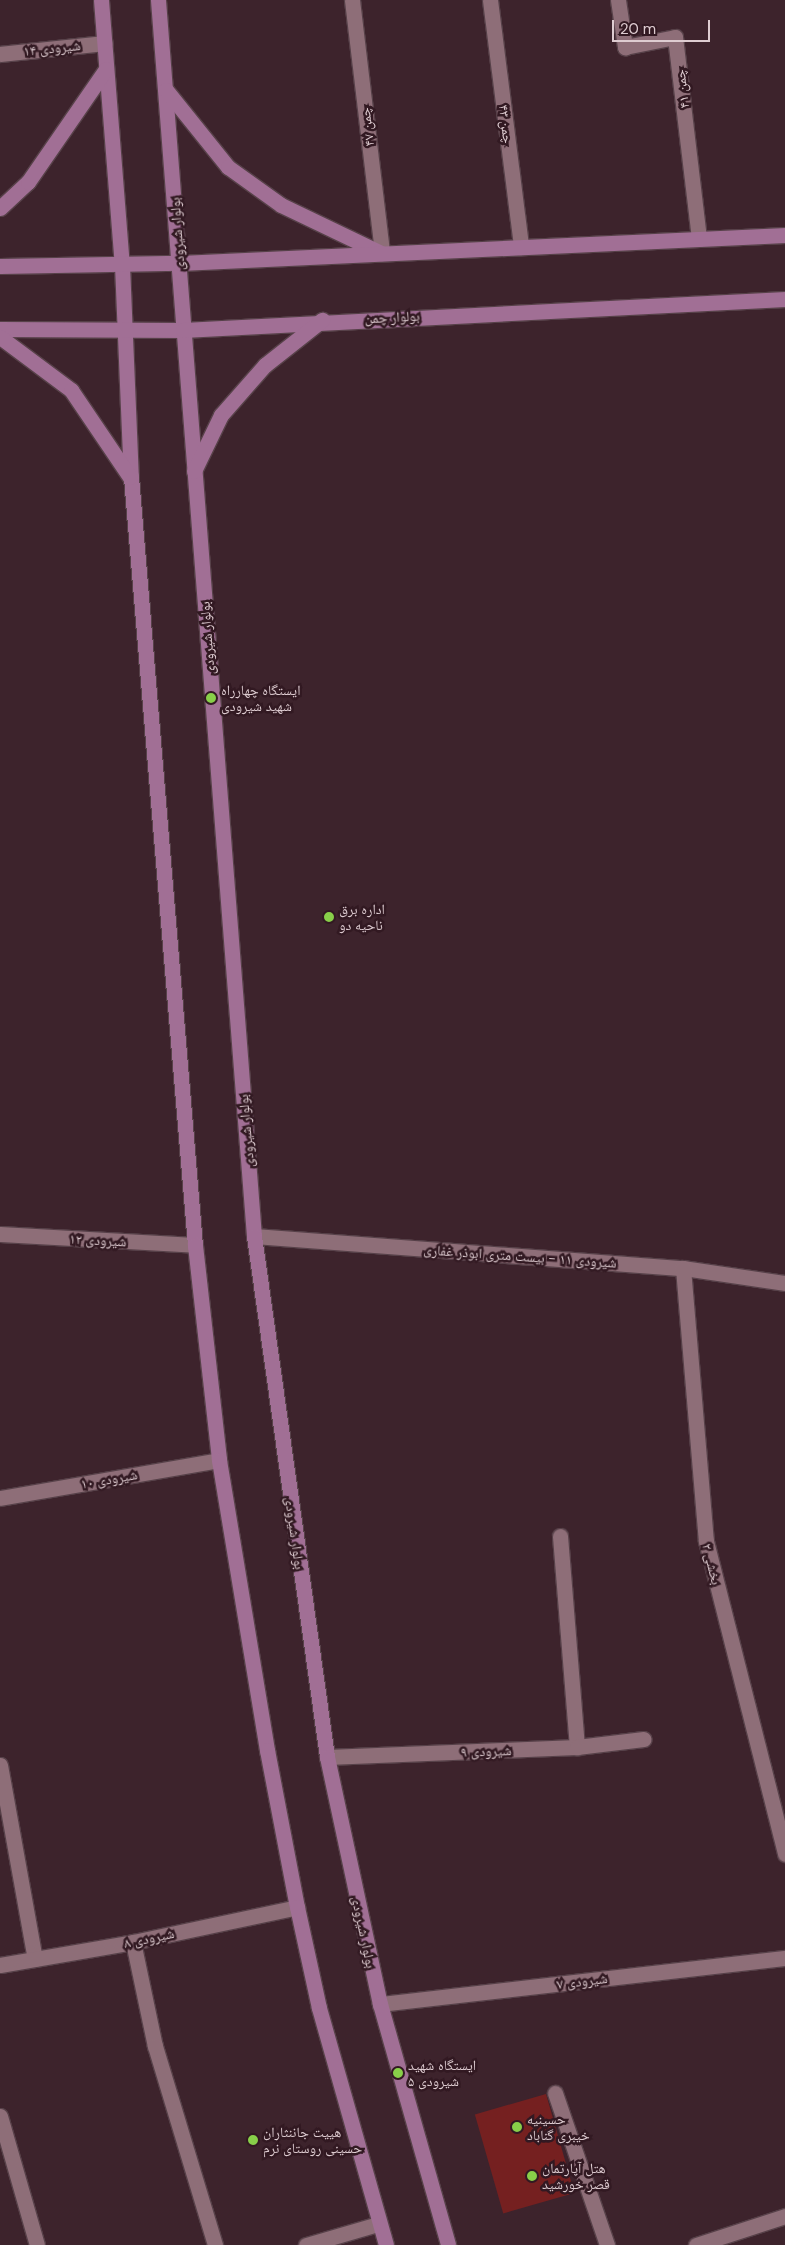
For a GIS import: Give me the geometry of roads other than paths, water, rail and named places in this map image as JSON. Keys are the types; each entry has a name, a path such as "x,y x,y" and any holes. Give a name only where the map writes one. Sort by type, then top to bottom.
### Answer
{"main road":[{"path":"101,0 122,265 131,477 196,1245 219,1460 267,1750 297,1907 319,2008 378,2224 386,2245"},
{"name":"بولوار شیرودی","path":"158,0 180,263 183,330 254,1236 328,1757 380,2004 448,2245"},
{"path":"0,208 28,182 106,69"},
{"path":"166,90 228,167 281,205 382,253"},
{"path":"0,266 180,263 785,235"},
{"name":"بولوار چمن","path":"0,329 125,332 183,330 322,320 785,298"},
{"path":"194,472 221,415 265,365 322,320"},
{"path":"0,337 71,390 131,477"}],"street":[{"name":"چمن ۴۷","path":"352,0 382,253"},
{"name":"چمن ۴۳","path":"490,0 521,247"},
{"name":"چمن ۴۱","path":"618,0 625,47 675,37 699,239"},
{"name":"شیرودی ۱۴","path":"0,54 104,43"},
{"name":"شیرودی ۱۲","path":"0,1234 196,1245"},
{"name":"شیرودی ۱۱ - بیست متری ابوذر غفاری","path":"254,1236 683,1268 785,1283"},
{"name":"بخشی ۲","path":"683,1268 706,1541 785,1854"},
{"name":"شیرودی ۱۰","path":"0,1498 219,1460"},
{"path":"560,1536 577,1747"},
{"name":"شیرودی ۹","path":"328,1757 577,1747 644,1739"},
{"path":"0,1765 35,1959"},
{"name":"شیرودی ۸","path":"0,1965 133,1942 297,1907"},
{"path":"133,1942 155,2046 215,2245"},
{"name":"شیرودی ۷","path":"380,2004 785,1958"},
{"path":"555,2093 606,2245"},
{"path":"0,2116 37,2245"},
{"path":"696,2245 785,2216"},
{"path":"306,2245 378,2224"}],"place":[{"name":"ایستگاه چهارراه شهید شیرودی","path":"211,698"},
{"name":"اداره برق ناحیه دو","path":"329,917"},
{"name":"ایستگاه شهید شیرودی ۵","path":"398,2073"},
{"name":"حسینیه خیبری گناباد","path":"517,2127"},
{"name":"هییت جاننثاران حسینی روستای نرم","path":"253,2140"},
{"name":"هتل آپارتمان قصر خورشید","path":"532,2176"}]}
